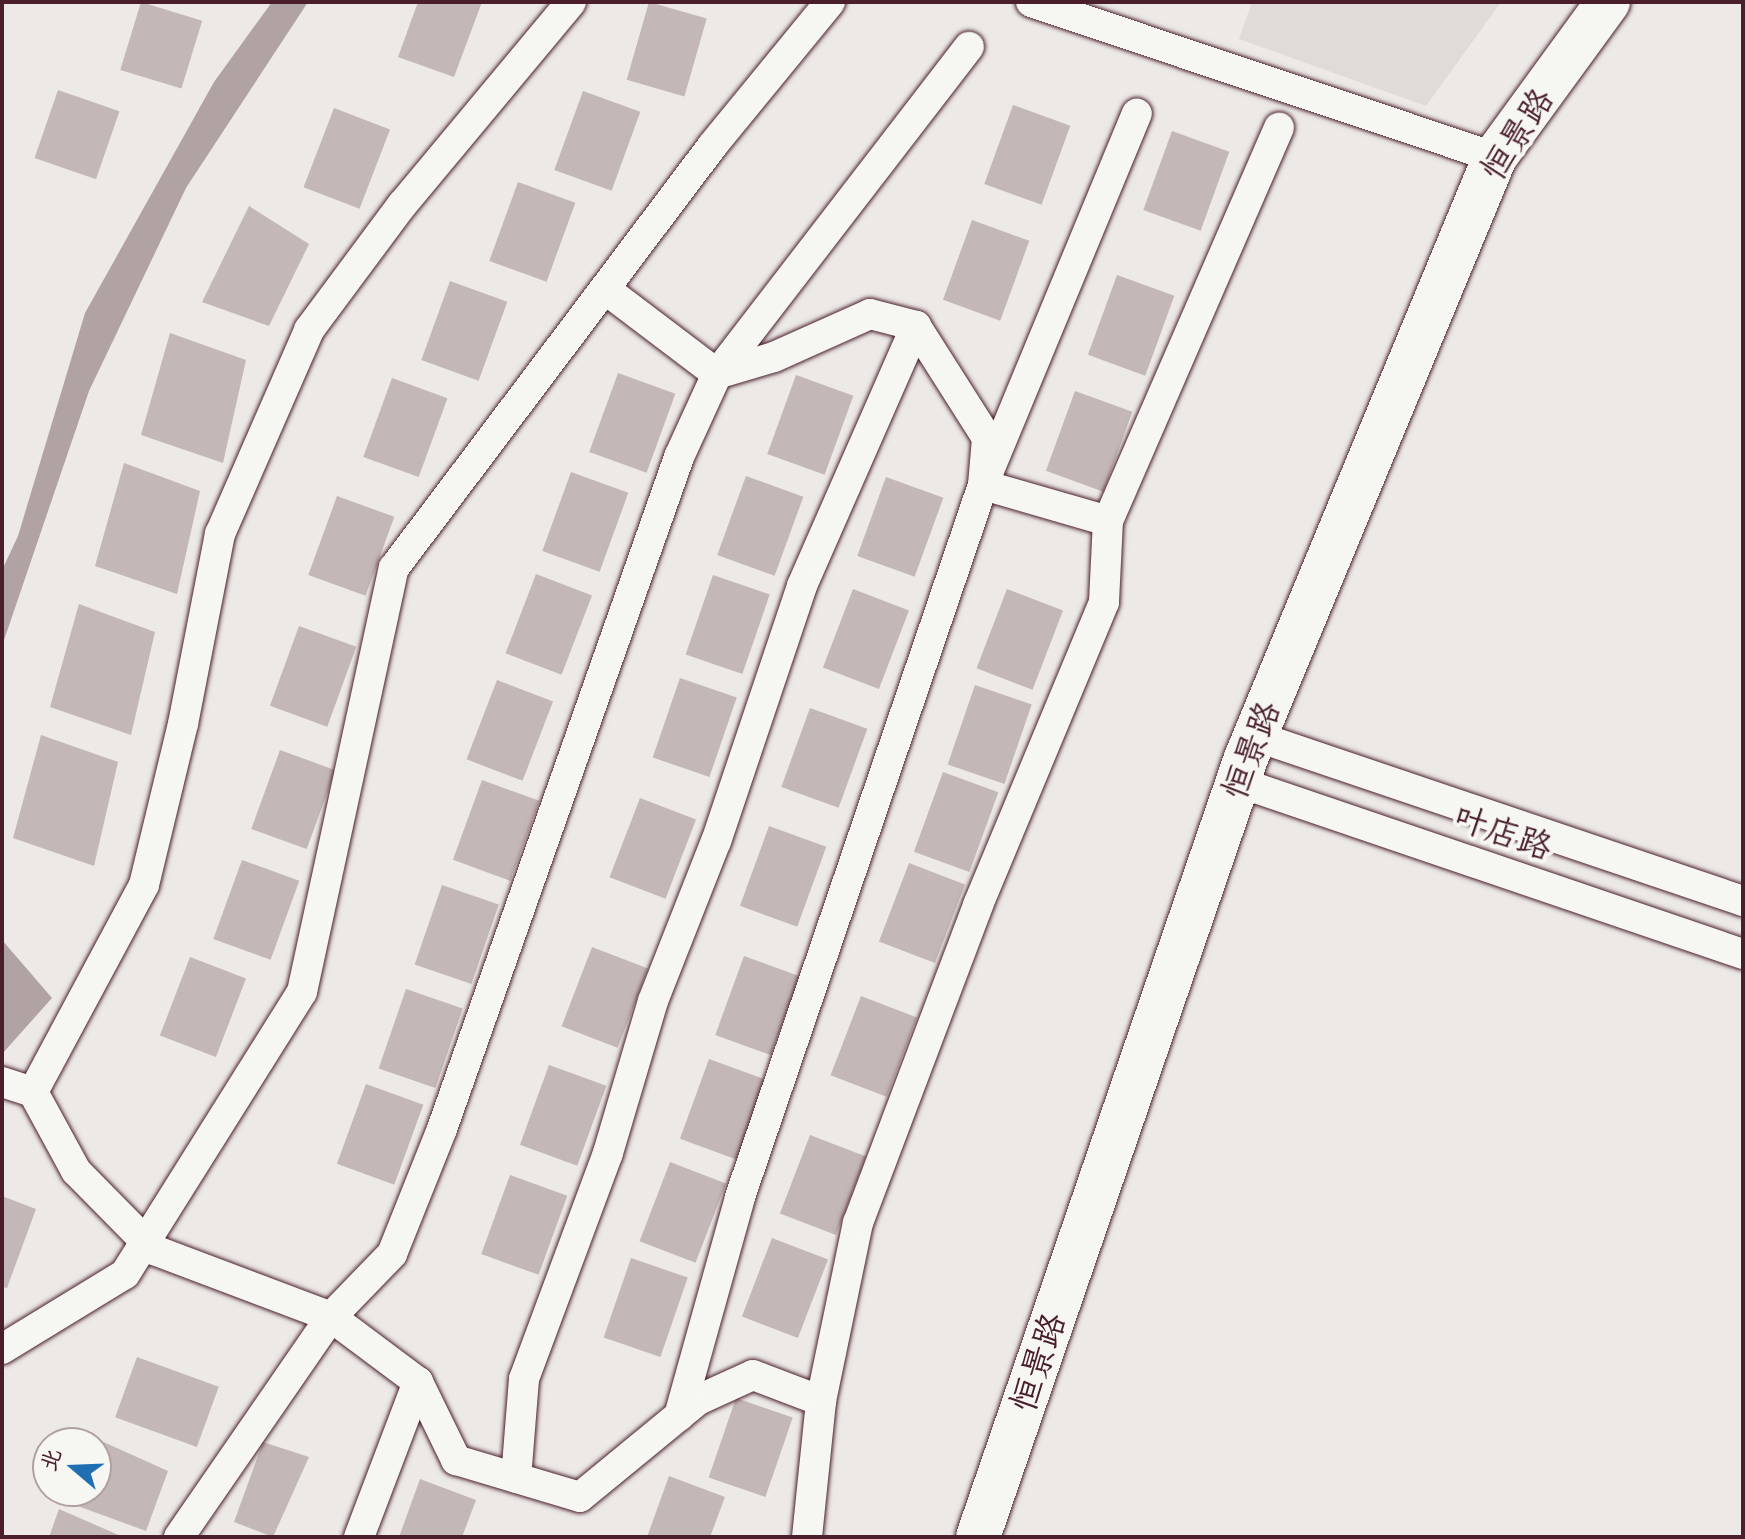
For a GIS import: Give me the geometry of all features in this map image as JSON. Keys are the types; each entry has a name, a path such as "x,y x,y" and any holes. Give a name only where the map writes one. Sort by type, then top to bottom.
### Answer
{"street":[{"path":"33,1092 144,885 183,724 220,534 309,330 402,205 571,2"},
{"path":"2,1349 125,1274 302,992 394,568 605,289 830,2"},
{"path":"1031,2 1495,157"},
{"name":"恒景路","path":"978,1537 1255,736 1495,157 1608,2"},
{"path":"179,1537 331,1317 392,1254 469,1054 679,457 717,374 969,47"},
{"path":"679,1416 740,1197 983,485 1137,114"},
{"path":"807,1537 821,1401 858,1223 978,905 1104,602 1108,521 1279,128"},
{"path":"605,289 717,374"},
{"path":"717,374 774,357 870,314 916,326 987,438 983,485"},
{"path":"516,1478 524,1379 608,1153 653,1001 716,841 802,586 916,326"},
{"path":"983,485 1108,521"},
{"name":"叶店路","path":"1255,736 1743,901"},
{"name":"叶店路","path":"1238,782 1743,954"},
{"path":"2,1082 33,1092 76,1171 154,1250 331,1317 418,1382 456,1460 580,1497 698,1400 753,1375 821,1401"},
{"path":"359,1537 418,1382"}],"shaded area":[{"path":"272,2 308,2 186,188 89,391 2,646 2,570 18,536 85,313 214,82"},
{"path":"1252,2 1501,2 1426,106 1239,39"},
{"path":"2,940 52,998 2,1054"}],"building":[{"path":"141,2 202,21 181,89 120,70"},
{"path":"418,2 482,2 454,77 398,57"},
{"path":"649,2 707,19 684,96 627,80"},
{"path":"58,90 119,111 96,179 35,158"},
{"path":"583,91 640,112 612,191 554,170"},
{"path":"1013,105 1070,126 1042,205 984,184"},
{"path":"334,108 390,130 360,209 304,187"},
{"path":"1172,131 1229,152 1201,231 1143,210"},
{"path":"518,182 575,203 547,282 489,261"},
{"path":"249,206 309,244 269,326 202,302"},
{"path":"972,220 1029,241 1000,321 943,300"},
{"path":"1117,275 1174,296 1145,376 1088,355"},
{"path":"450,281 507,302 479,381 421,360"},
{"path":"170,333 246,360 223,463 141,435"},
{"path":"618,373 675,394 647,473 589,452"},
{"path":"796,375 853,396 825,475 767,454"},
{"path":"392,378 447,398 419,477 363,457"},
{"path":"1075,391 1132,412 1103,492 1046,471"},
{"path":"124,463 200,491 177,594 95,566"},
{"path":"571,472 628,493 600,572 542,551"},
{"path":"746,476 803,497 775,576 717,555"},
{"path":"886,477 943,498 915,577 857,556"},
{"path":"337,496 394,517 366,596 308,575"},
{"path":"536,574 592,596 562,675 506,653"},
{"path":"713,575 770,595 742,674 686,654"},
{"path":"853,589 909,611 879,689 823,667"},
{"path":"1007,589 1063,611 1033,690 977,668"},
{"path":"79,604 155,632 131,735 50,707"},
{"path":"299,626 356,647 327,727 270,706"},
{"path":"680,678 737,698 709,777 653,757"},
{"path":"497,680 553,702 523,781 467,759"},
{"path":"975,685 1032,705 1004,784 948,764"},
{"path":"810,708 867,729 839,808 781,787"},
{"path":"41,735 118,762 94,866 13,838"},
{"path":"280,750 335,770 307,849 251,829"},
{"path":"943,772 998,792 969,872 914,852"},
{"path":"482,780 539,801 510,881 453,860"},
{"path":"640,798 696,820 666,899 610,877"},
{"path":"769,826 826,847 797,927 740,906"},
{"path":"242,860 299,881 271,960 213,939"},
{"path":"909,863 965,885 935,963 879,941"},
{"path":"442,885 499,905 471,984 415,964"},
{"path":"592,947 648,969 618,1048 562,1026"},
{"path":"744,956 799,976 771,1055 715,1035"},
{"path":"190,957 246,979 216,1057 160,1035"},
{"path":"406,989 463,1009 435,1088 379,1068"},
{"path":"861,996 917,1018 887,1097 831,1075"},
{"path":"709,1059 766,1080 737,1160 680,1139"},
{"path":"549,1065 606,1086 577,1166 520,1145"},
{"path":"366,1084 423,1105 394,1185 337,1164"},
{"path":"810,1135 866,1157 836,1235 780,1213"},
{"path":"670,1162 726,1184 696,1263 640,1241"},
{"path":"510,1175 567,1196 539,1275 481,1254"},
{"path":"2,1196 36,1209 7,1288 2,1287"},
{"path":"772,1238 828,1260 798,1338 742,1316"},
{"path":"631,1258 688,1278 660,1357 604,1337"},
{"path":"137,1357 219,1387 197,1447 115,1417"},
{"path":"736,1398 793,1418 765,1497 709,1477"},
{"path":"263,1442 309,1457 273,1537 234,1522"},
{"path":"112,1446 168,1471 146,1531 80,1507 112,1507"},
{"path":"669,1476 725,1497 710,1537 647,1537"},
{"path":"420,1479 476,1500 462,1537 399,1537"},
{"path":"59,1509 123,1537 49,1537"}]}
